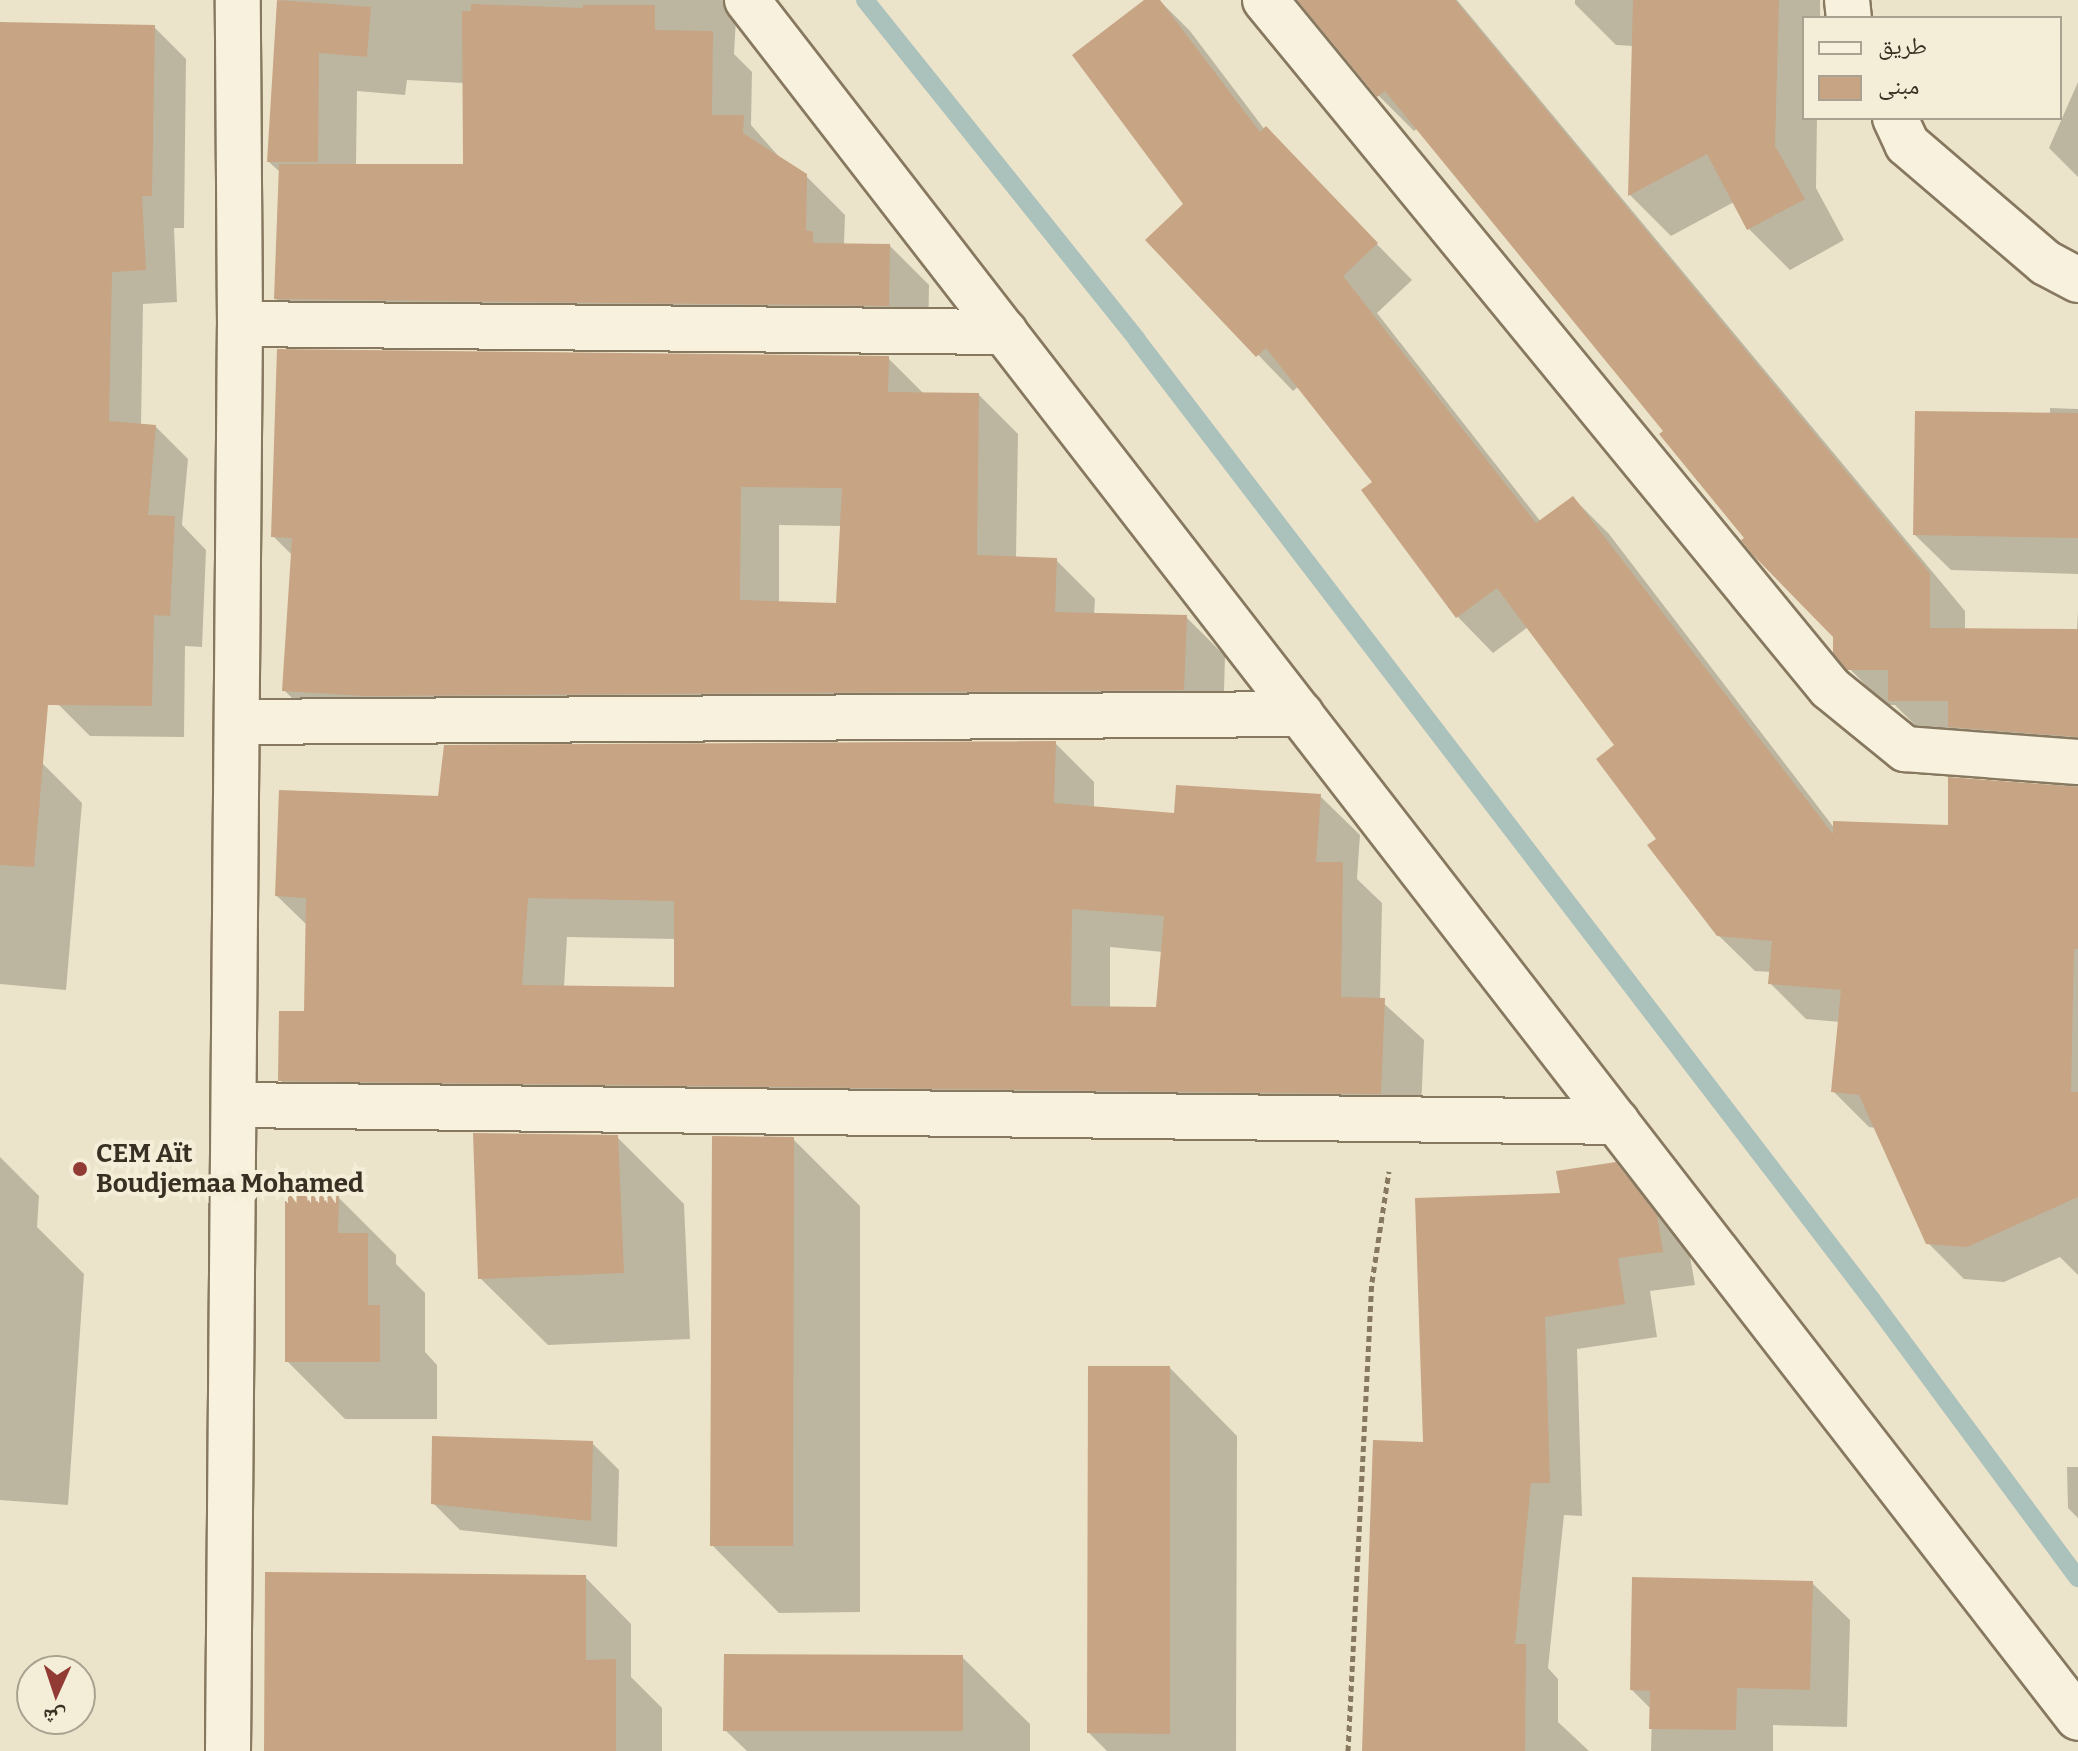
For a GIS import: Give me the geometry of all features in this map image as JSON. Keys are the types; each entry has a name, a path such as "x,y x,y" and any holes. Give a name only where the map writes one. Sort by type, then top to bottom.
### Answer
{"street":[{"path":"228,1751 240,324 238,0"},
{"path":"747,0 2078,1718"},
{"path":"1265,0 1830,688 1905,749 2078,762"},
{"path":"1896,120 1907,144 2046,263 2078,280"},
{"path":"240,324 1005,332"},
{"path":"237,722 1301,714"},
{"path":"234,1105 1617,1122"}],"path":[{"path":"1348,1751 1372,1282 1398,1119"}],"building":[{"path":"277,0 371,7 367,57 319,53 318,162 267,162"},
{"path":"1144,0 1160,0 1260,132 1266,126 1378,243 1343,276 1536,523 1573,496 1833,834 1833,821 1948,825 1948,777 2078,787 2078,949 2074,949 2071,1092 2078,1092 2078,1197 1967,1247 1926,1244 1859,1095 1831,1092 1841,990 1768,984 1772,941 1717,936 1647,845 1656,839 1596,759 1614,745 1497,588 1456,618 1361,490 1372,482 1266,348 1256,357 1145,240 1183,204 1072,55"},
{"path":"1297,0 1455,0 1930,573 1930,628 2078,629 2078,737 1948,727 1948,701 1888,701 1888,670 1847,670 1833,653 1833,637 1753,555 1741,540 1744,538 1659,434 1663,431 1385,91 1377,97"},
{"path":"1633,0 1779,0 1775,146 1805,199 1747,230 1707,154 1628,196"},
{"path":"471,4 583,8 583,5 655,5 655,30 713,31 712,115 744,115 743,133 807,174 806,231 813,231 813,243 890,244 889,306 274,299 279,164 463,164 462,11 471,11"},
{"path":"0,22 155,25 152,196 142,196 146,270 112,272 109,421 156,425 148,515 175,516 170,616 154,615 152,706 48,705 34,867 0,865"},
{"path":"277,349 889,356 888,392 979,393 977,555 1057,558 1055,612 1187,615 1184,690 365,696 282,691 292,538 271,537","holes":["741,487 842,488 836,603 740,600"]},
{"path":"1915,411 2078,413 2078,538 1913,535"},
{"path":"1056,741 1054,803 1174,813 1176,785 1321,794 1316,862 1343,862 1341,997 1385,998 1381,1094 278,1081 279,1011 304,1011 306,898 275,896 279,790 438,796 444,745","holes":["528,898 674,901 674,987 522,985","1072,909 1164,916 1156,1007 1071,1006"]},
{"path":"473,1133 618,1135 624,1273 478,1279"},
{"path":"712,1136 794,1137 793,1546 710,1546"},
{"path":"1616,1162 1657,1215 1663,1252 1618,1258 1625,1304 1545,1317 1550,1483 1531,1483 1515,1644 1526,1644 1525,1751 1362,1751 1373,1440 1423,1442 1415,1198 1560,1193 1556,1171"},
{"path":"285,1193 339,1195 338,1233 368,1233 368,1305 380,1305 380,1362 285,1362"},
{"path":"1088,1366 1170,1366 1170,1734 1087,1733"},
{"path":"432,1436 593,1441 591,1521 431,1504"},
{"path":"265,1572 586,1575 586,1660 616,1659 616,1751 264,1751"},
{"path":"1632,1577 1813,1581 1810,1690 1737,1688 1736,1730 1649,1729 1650,1691 1630,1690"},
{"path":"724,1654 963,1655 963,1731 723,1731"}],"waterway":[{"path":"865,0 1137,340 1872,1300 2078,1578"}],"place":[{"name":"CEM Aït Boudjemaa Mohamed","path":"80,1169"}]}
